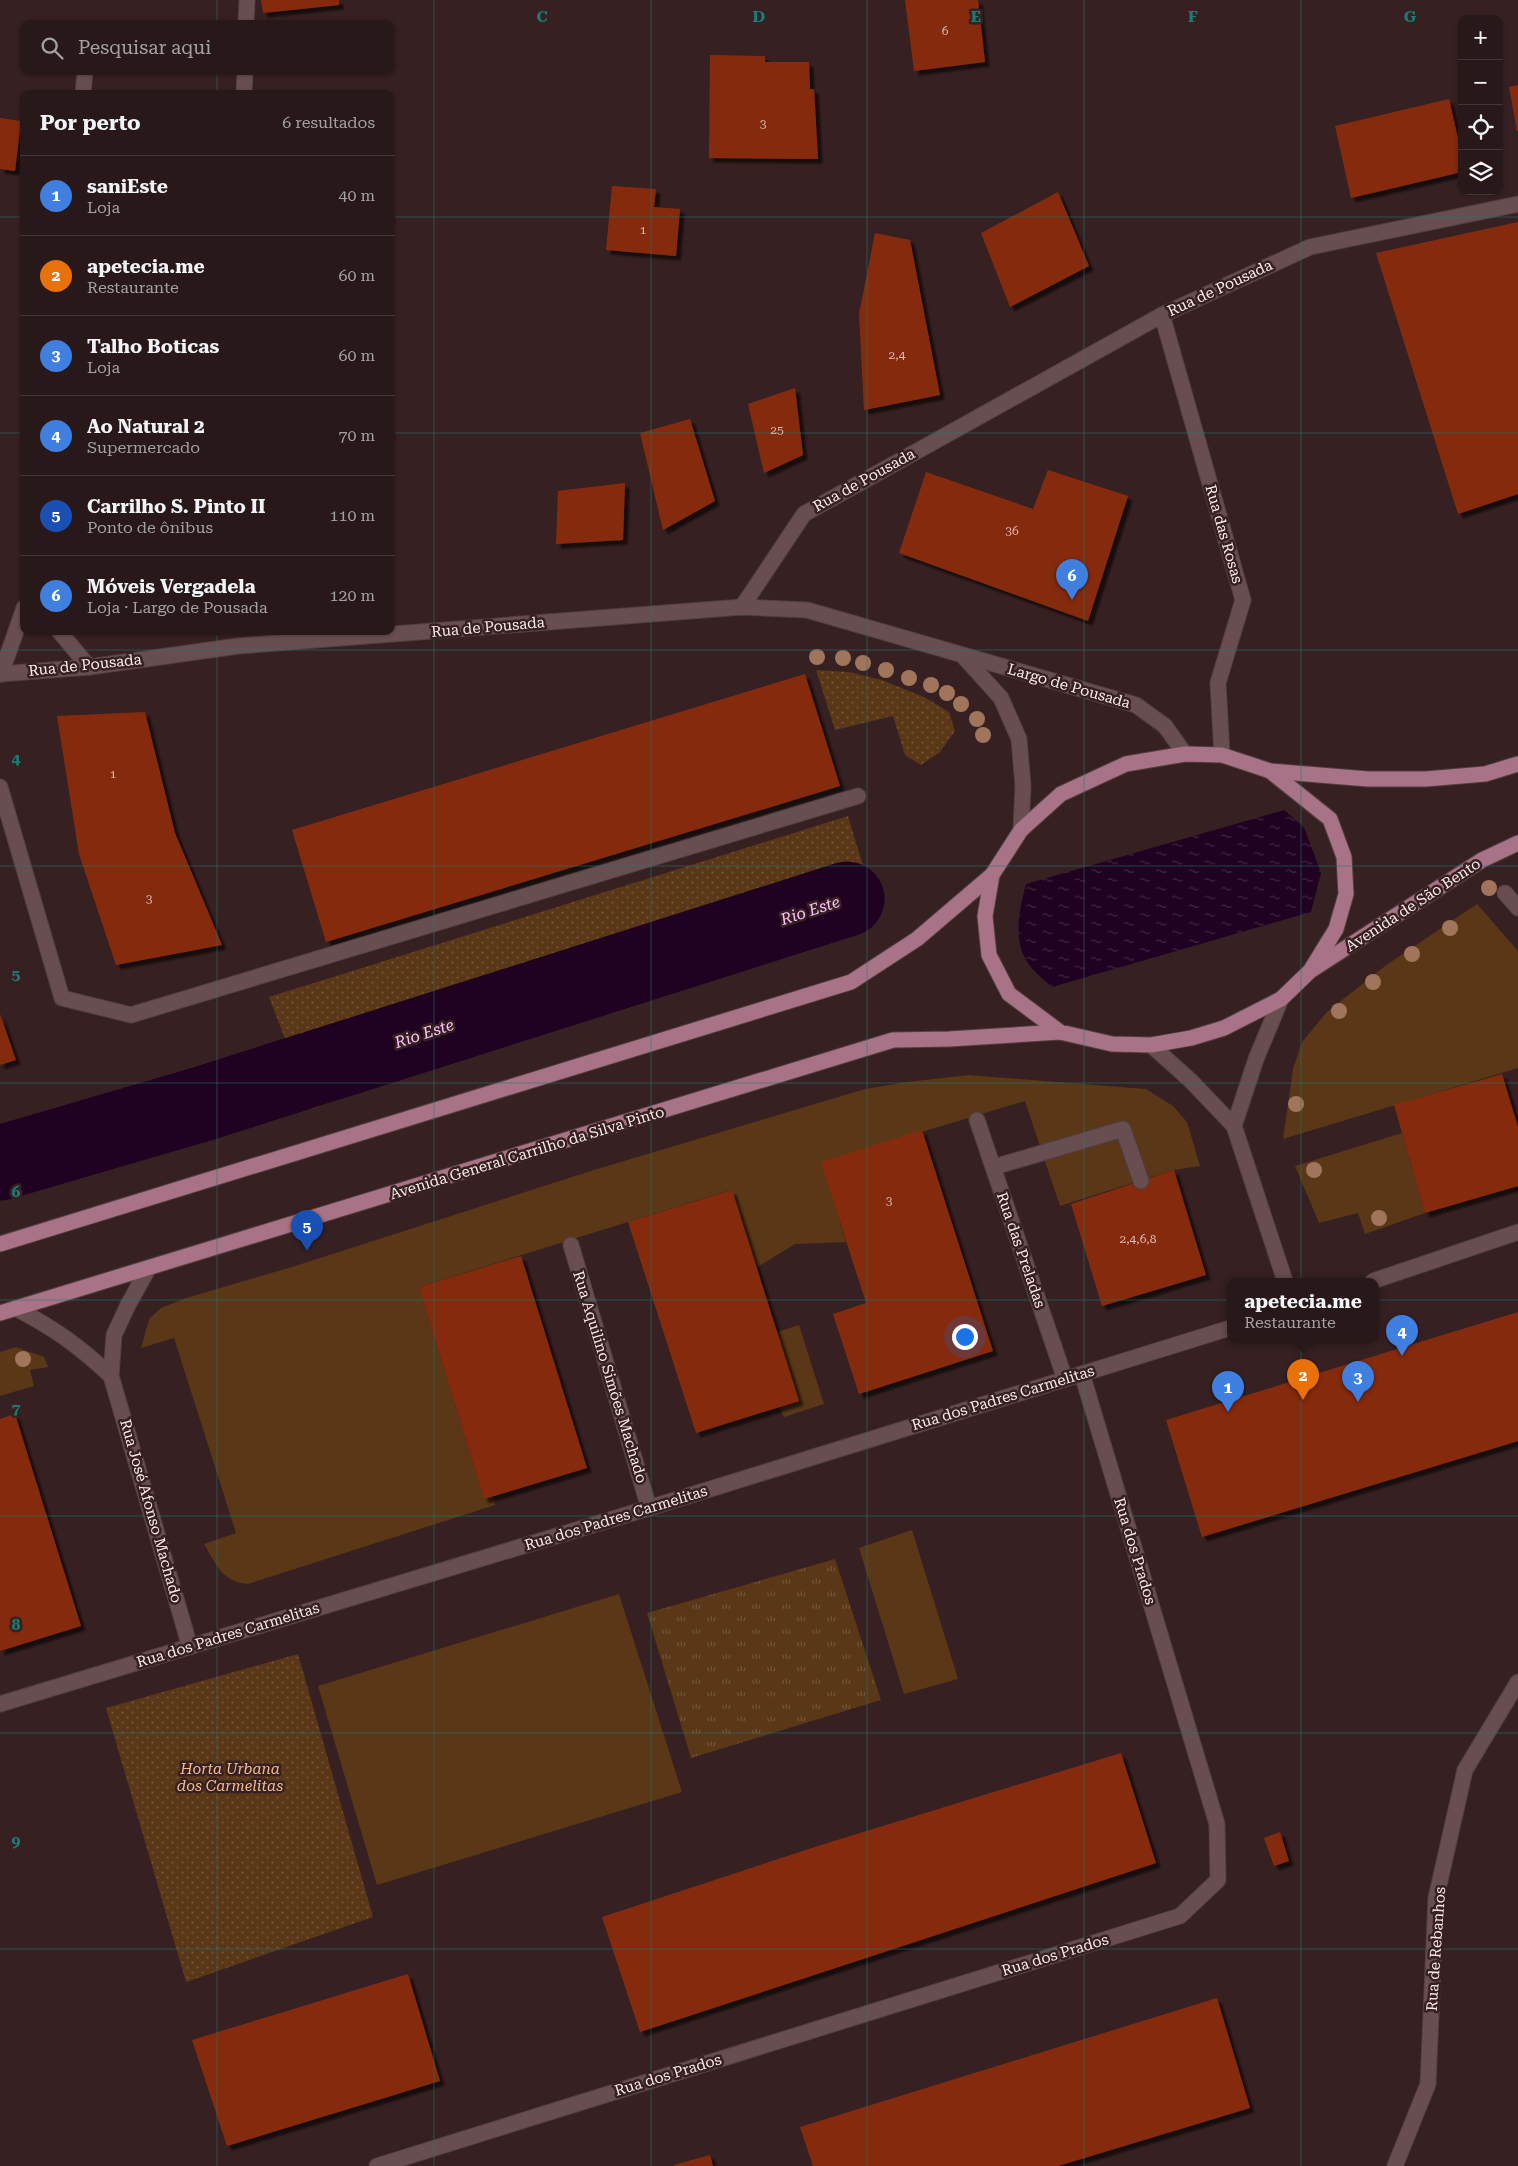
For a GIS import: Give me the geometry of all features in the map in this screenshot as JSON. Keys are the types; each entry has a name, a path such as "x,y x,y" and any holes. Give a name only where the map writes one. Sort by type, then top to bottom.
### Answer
{"main road":[{"name":"Avenida de São Bento","path":"1518,764 1485,774 1426,780 1368,779 1270,772 1222,755 1185,754 1126,764 1061,794 1021,830 992,875 985,916 989,955 1009,994 1060,1032 1112,1044 1151,1045 1191,1038 1224,1028 1281,999 1310,971 1482,860 1518,843"},
{"name":"Avenida de São Bento","path":"1270,772 1330,820 1344,857 1346,894 1336,929 1310,971"},
{"path":"0,1244 851,982 917,939 992,875"},
{"name":"Avenida General Carrilho da Silva Pinto","path":"0,1313 893,1040 949,1039 1060,1032"}],"street":[{"path":"246,20 247,0"},
{"path":"83,90 85,75"},
{"path":"244,90 245,75"},
{"name":"Rua de Pousada","path":"395,629 742,606 804,514 1162,315 1310,247 1518,204"},
{"name":"Rua das Rosas","path":"1162,315 1243,600 1218,683 1222,755"},
{"name":"Largo de Pousada","path":"742,606 806,610 1136,705 1165,726 1185,754"},
{"path":"1,674 20,619"},
{"path":"62,635 89,667"},
{"name":"Rua de Pousada","path":"1,674 89,667 238,639 299,635"},
{"name":"Largo de Pousada","path":"964,657 1000,698 1019,739 1023,786 1021,830"},
{"path":"0,787 62,998 131,1015 858,796"},
{"path":"1505,893 1518,908"},
{"path":"1234,1126 1256,1059 1281,999"},
{"path":"1151,1045 1191,1081 1234,1126 1284,1278"},
{"name":"Rua das Preladas","path":"977,1120 1065,1379"},
{"path":"994,1168 1123,1129 1141,1181"},
{"path":"1379,1279 1518,1232"},
{"name":"Rua Aquilino Simões Machado","path":"571,1245 649,1508"},
{"name":"Rua José Afonso Machado","path":"148,1269 114,1335 112,1376 190,1647"},
{"path":"15,1308 57,1330 80,1347 112,1376"},
{"name":"Rua dos Padres Carmelitas","path":"0,1704 649,1508 1227,1329"},
{"name":"Rua dos Prados","path":"377,2166 1180,1916 1218,1880 1217,1824 1082,1374"},
{"name":"Rua de Rebanhos","path":"1394,2166 1428,2084 1436,1898 1465,1770 1518,1682"}],"green space":[{"path":"816,670 849,672 882,680 924,697 949,712 955,731 940,752 921,765 905,755 893,716 835,730"},
{"path":"848,816 876,909 312,1109 269,997"},
{"path":"1477,904 1518,951 1518,1068 1283,1139 1293,1069 1302,1042 1327,1012 1385,966"},
{"path":"969,1075 1146,1089 1173,1106 1187,1122 1200,1166 1174,1170 1060,1206 1025,1101 822,1162 846,1242 795,1244 756,1268 731,1190 419,1287 484,1499 493,1496 495,1505 248,1584 232,1580 216,1565 204,1544 236,1533 174,1338 141,1348 149,1319 161,1308 186,1298 292,1267 597,1169 865,1089"},
{"path":"1402,1133 1425,1213 1365,1234 1358,1213 1319,1223 1295,1166"},
{"path":"799,1325 824,1404 784,1417 779,1407 798,1401 777,1332"},
{"path":"16,1347 44,1357 48,1367 30,1370 34,1386 0,1396 0,1352"},
{"path":"912,1530 958,1679 904,1694 859,1548"},
{"path":"835,1559 881,1700 691,1758 647,1613"},
{"path":"619,1594 682,1792 377,1885 318,1686"},
{"name":"Horta Urbana dos Carmelitas","path":"298,1654 373,1917 186,1982 106,1708"}],"water":[{"path":"1284,810 1304,827 1321,873 1311,912 1052,987 1037,974 1025,958 1021,949 1018,931 1026,884"}],"building":[{"path":"261,0 339,0 339,5 263,13"},
{"path":"905,0 978,0 985,62 914,71"},
{"path":"710,55 765,56 765,62 809,62 810,89 814,89 818,159 709,158"},
{"path":"1518,85 1518,131 1517,131 1509,87"},
{"path":"1449,99 1458,138 1458,173 1351,198 1335,126"},
{"path":"0,118 20,121 15,171 0,169"},
{"path":"612,186 656,189 654,207 680,209 676,256 606,250"},
{"path":"1058,192 1089,266 1010,307 981,233"},
{"path":"1518,222 1518,494 1458,514 1376,253"},
{"path":"875,233 910,240 940,395 864,410 859,314"},
{"path":"795,388 803,455 764,473 748,404"},
{"path":"690,419 715,501 663,530 640,433"},
{"path":"1048,470 1128,496 1088,621 899,553 926,472 1033,509"},
{"path":"625,483 623,540 556,544 558,491"},
{"path":"805,674 840,786 326,942 292,830"},
{"path":"145,712 175,833 222,945 116,965 79,854 57,716"},
{"path":"0,1014 16,1060 0,1065"},
{"path":"1502,1074 1518,1127 1518,1186 1425,1213 1394,1105"},
{"path":"922,1130 993,1351 859,1394 833,1314 866,1303 821,1162"},
{"path":"1174,1170 1206,1275 1102,1306 1071,1204"},
{"path":"732,1190 799,1401 696,1433 628,1222"},
{"path":"521,1256 587,1468 484,1499 419,1287"},
{"path":"1518,1312 1518,1441 1202,1537 1166,1420"},
{"path":"15,1414 81,1626 0,1651 0,1419"},
{"path":"1121,1753 1156,1863 640,2032 602,1917 821,1845"},
{"path":"1280,1832 1289,1861 1274,1866 1264,1838"},
{"path":"408,1974 440,2081 227,2146 192,2040"},
{"path":"1217,1998 1250,2108 1058,2166 813,2166 800,2127"},
{"path":"710,2155 713,2166 674,2166 674,2165"}],"waterway":[{"name":"Rio Este","path":"0,1163 202,1104 847,899"}],"place":[{"name":"Móveis Vergadela","path":"1072,600"},
{"name":"Carrilho S. Pinto II","path":"307,1251"},
{"name":"Ao Natural 2","path":"1402,1356"},
{"name":"apetecia.me","path":"1303,1400"},
{"name":"Talho Boticas","path":"1358,1402"},
{"name":"saniEste","path":"1228,1412"}]}
